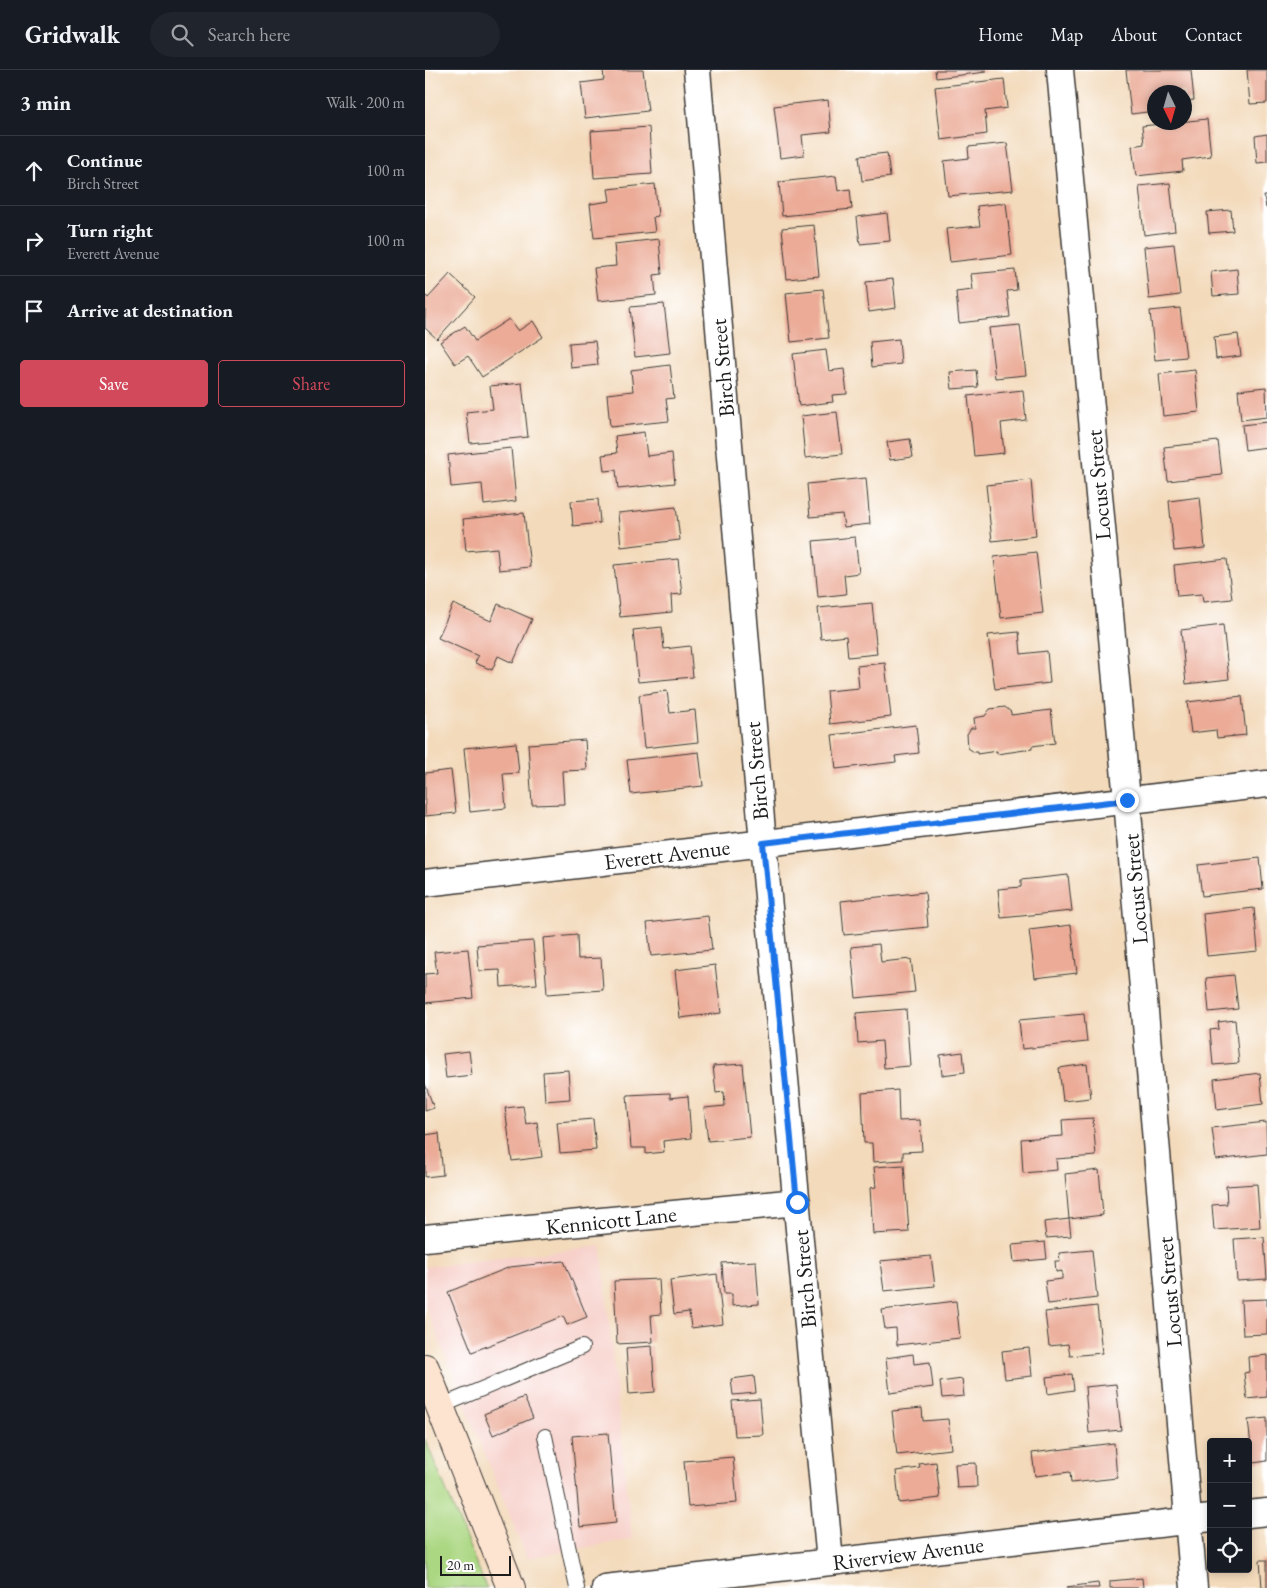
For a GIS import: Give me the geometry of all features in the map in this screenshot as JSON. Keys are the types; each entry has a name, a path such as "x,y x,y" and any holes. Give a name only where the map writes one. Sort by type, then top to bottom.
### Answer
{"main road":[{"path":"425,1368 511,1588"}],"street":[{"name":"Birch Street","path":"697,70 763,843 831,1562"},
{"name":"Locust Street","path":"1059,70 1127,800 1200,1519 1194,1588"},
{"name":"Everett Avenue","path":"425,883 1267,784"},
{"name":"Kennicott Lane","path":"425,1238 797,1202"},
{"path":"1252,1514 1267,1512"},
{"name":"Riverview Avenue","path":"605,1588 697,1583 831,1562 1200,1519"}],"lane":[{"path":"441,1406 582,1347"},
{"path":"545,1436 577,1588"}],"shaded area":[{"path":"601,1246 632,1539 527,1558 425,1305 425,1267"}],"green space":[{"path":"425,1439 483,1580 487,1588 425,1588"}],"building":[{"path":"603,70 643,70 648,111 585,118 581,83 604,80"},
{"path":"935,70 986,70 986,72 936,78"},
{"path":"1126,70 1191,70 1194,100 1192,100 1192,85 1147,85 1147,112 1131,114"},
{"path":"1247,70 1267,70 1267,103 1250,104"},
{"path":"1004,79 1007,108 985,111 987,134 941,140 935,87"},
{"path":"828,100 831,132 802,135 804,155 780,158 774,106"},
{"path":"1207,119 1211,156 1182,160 1183,171 1136,176 1132,146 1144,144 1142,126 1147,125 1147,130 1192,130 1192,121"},
{"path":"649,127 652,174 594,178 591,131"},
{"path":"1267,134 1267,162 1257,163 1255,136"},
{"path":"1007,143 1013,190 948,196 944,161 969,158 968,147"},
{"path":"887,153 890,177 862,181 859,156"},
{"path":"836,176 838,191 850,189 852,209 782,216 779,182"},
{"path":"1170,183 1175,231 1144,235 1139,186"},
{"path":"655,184 658,216 653,217 655,232 594,238 590,204 610,201 608,189"},
{"path":"1264,196 1267,196 1267,208 1266,208"},
{"path":"1006,203 1012,255 950,262 946,229 980,226 977,206"},
{"path":"1231,210 1233,231 1209,233 1207,212"},
{"path":"887,213 890,241 860,244 857,217"},
{"path":"814,225 819,276 787,279 782,228"},
{"path":"659,239 662,274 654,275 656,295 598,301 594,268 616,266 614,244"},
{"path":"1174,244 1180,295 1149,299 1144,247"},
{"path":"1237,269 1239,294 1213,296 1211,272"},
{"path":"1015,270 1017,290 1007,291 1010,317 959,323 956,292 973,290 971,274"},
{"path":"450,274 475,297 437,339 425,328 425,295 428,298"},
{"path":"893,279 896,308 869,312 866,282"},
{"path":"823,289 829,338 791,342 786,293"},
{"path":"664,304 670,353 635,357 630,307"},
{"path":"1180,308 1186,357 1155,360 1150,311"},
{"path":"509,319 518,331 533,321 543,337 482,377 468,356 455,364 440,342 465,326 475,341"},
{"path":"1020,325 1026,375 995,378 989,328"},
{"path":"1238,334 1241,356 1216,359 1214,337"},
{"path":"899,339 901,364 872,367 870,342"},
{"path":"595,341 598,365 571,368 569,343"},
{"path":"826,350 829,371 844,369 847,394 832,395 833,402 799,406 793,354"},
{"path":"670,365 674,398 666,399 669,421 610,427 607,394 633,391 631,370"},
{"path":"976,370 978,387 952,389 950,372"},
{"path":"1195,370 1199,412 1163,416 1159,374"},
{"path":"522,383 528,437 470,443 466,412 493,409 490,386"},
{"path":"1266,387 1267,417 1241,420 1238,390"},
{"path":"1023,390 1026,420 1001,423 1004,453 974,456 968,396"},
{"path":"837,412 842,454 805,458 801,416"},
{"path":"1267,422 1267,447 1245,450 1242,425"},
{"path":"644,432 647,456 672,453 675,483 618,489 616,470 604,471 602,455 617,453 615,436"},
{"path":"910,439 913,457 890,460 887,442"},
{"path":"1218,441 1222,475 1168,481 1164,447"},
{"path":"511,448 516,501 484,505 482,484 451,487 448,455"},
{"path":"866,478 870,524 844,527 842,514 810,517 807,484"},
{"path":"1031,480 1036,536 992,541 986,485"},
{"path":"1200,497 1205,548 1174,551 1169,501"},
{"path":"598,499 600,523 573,526 571,501"},
{"path":"676,507 680,540 621,547 618,513"},
{"path":"524,513 530,567 499,570 497,548 466,551 463,519"},
{"path":"855,537 859,573 844,575 846,594 818,597 813,541"},
{"path":"1036,552 1043,613 1001,618 994,557"},
{"path":"678,559 682,594 671,595 672,612 620,617 614,565"},
{"path":"1227,559 1232,599 1203,602 1202,594 1177,596 1174,565"},
{"path":"872,603 877,654 848,657 846,636 821,639 818,608"},
{"path":"453,604 491,621 498,604 532,619 513,663 498,656 492,670 475,663 478,656 438,638"},
{"path":"1223,625 1229,679 1186,684 1181,630"},
{"path":"662,627 664,649 690,646 693,677 638,682 633,630"},
{"path":"1019,632 1021,654 1047,651 1050,683 995,689 988,635"},
{"path":"885,663 891,717 830,724 827,691 859,688 857,666"},
{"path":"667,691 670,713 695,710 698,742 644,748 639,695"},
{"path":"1242,696 1246,735 1217,738 1216,730 1191,733 1187,702"},
{"path":"1005,707 1011,712 1011,715 1051,710 1055,743 1032,746 1032,749 997,754 997,751 977,754 977,752 968,748 967,734 971,728 975,728 974,718 985,716 990,709"},
{"path":"916,725 919,753 895,756 896,762 836,769 832,735"},
{"path":"585,740 587,770 562,771 564,804 532,805 528,744"},
{"path":"516,743 519,773 503,774 506,808 470,812 464,748"},
{"path":"699,752 703,786 631,794 627,760"},
{"path":"451,770 456,813 425,816 425,773"},
{"path":"1260,858 1263,889 1202,896 1198,865"},
{"path":"1068,875 1072,911 1001,918 998,889 1021,887 1021,880"},
{"path":"925,892 928,927 844,935 841,901"},
{"path":"1254,908 1258,951 1207,956 1203,914"},
{"path":"708,916 712,950 651,956 647,923"},
{"path":"1071,925 1077,973 1035,978 1029,930"},
{"path":"577,935 578,959 601,958 603,990 547,994 543,938"},
{"path":"533,941 537,984 501,987 500,970 479,971 477,945"},
{"path":"879,944 881,962 911,959 915,992 856,998 851,947"},
{"path":"468,949 473,998 425,1003 425,974 437,973 434,952"},
{"path":"715,965 721,1013 680,1018 675,970"},
{"path":"1234,975 1238,1009 1209,1012 1206,978"},
{"path":"906,1009 910,1066 884,1068 882,1041 858,1043 856,1013"},
{"path":"1084,1014 1087,1042 1022,1049 1019,1020"},
{"path":"1235,1020 1239,1063 1213,1065 1210,1030 1219,1029 1218,1022"},
{"path":"469,1051 472,1075 446,1078 443,1054"},
{"path":"963,1052 965,1072 942,1075 940,1055"},
{"path":"743,1064 750,1137 708,1141 704,1108 725,1106 724,1092 716,1093 713,1066"},
{"path":"1087,1064 1091,1098 1063,1101 1059,1068"},
{"path":"568,1070 570,1099 545,1101 543,1072"},
{"path":"1260,1073 1263,1104 1217,1110 1214,1079"},
{"path":"425,1084 434,1108 425,1111"},
{"path":"898,1090 899,1121 920,1120 922,1151 903,1152 903,1160 873,1162 872,1143 864,1143 862,1093"},
{"path":"670,1093 670,1098 688,1096 691,1138 663,1141 664,1152 646,1154 646,1148 631,1148 627,1095"},
{"path":"523,1106 526,1124 537,1122 542,1157 512,1161 505,1108"},
{"path":"1093,1118 1096,1156 1056,1159 1057,1170 1023,1173 1021,1139 1063,1136 1062,1120"},
{"path":"593,1119 596,1150 560,1153 557,1122"},
{"path":"1266,1122 1267,1154 1216,1160 1212,1128"},
{"path":"439,1133 443,1175 425,1177 425,1135"},
{"path":"904,1165 909,1232 873,1234 870,1188 876,1187 874,1167"},
{"path":"1099,1170 1103,1215 1069,1219 1065,1174"},
{"path":"1257,1184 1260,1227 1214,1230 1212,1205 1227,1204 1226,1186"},
{"path":"1069,1219 1071,1236 1046,1238 1044,1222"},
{"path":"1264,1237 1267,1279 1237,1281 1234,1239"},
{"path":"1045,1242 1047,1259 1014,1262 1012,1245"},
{"path":"1092,1250 1097,1298 1048,1304 1045,1281 1062,1279 1062,1271 1056,1272 1055,1261 1060,1261 1059,1253"},
{"path":"931,1256 935,1286 884,1291 880,1261"},
{"path":"564,1261 587,1317 567,1325 563,1316 472,1352 448,1292 510,1267"},
{"path":"756,1261 759,1304 732,1306 732,1294 724,1294 722,1263"},
{"path":"717,1274 723,1324 691,1328 689,1312 674,1314 670,1280"},
{"path":"659,1279 661,1314 651,1315 653,1342 617,1344 614,1281"},
{"path":"1267,1299 1267,1334 1243,1335 1241,1300"},
{"path":"956,1301 960,1338 897,1345 896,1328 885,1329 882,1310"},
{"path":"1097,1306 1102,1353 1070,1356 1068,1344 1049,1346 1045,1312"},
{"path":"652,1346 655,1392 629,1394 626,1348"},
{"path":"1029,1348 1032,1376 1005,1379 1002,1351"},
{"path":"913,1354 914,1364 930,1362 933,1387 890,1393 886,1358"},
{"path":"1267,1355 1267,1397 1247,1399 1244,1373 1249,1372 1248,1357"},
{"path":"1072,1374 1074,1390 1048,1394 1046,1377"},
{"path":"754,1376 756,1393 733,1395 731,1379"},
{"path":"962,1379 964,1396 942,1398 940,1382"},
{"path":"1116,1384 1121,1430 1089,1433 1085,1387"},
{"path":"524,1397 533,1418 493,1435 484,1414"},
{"path":"760,1399 763,1435 735,1436 732,1401"},
{"path":"922,1408 923,1421 948,1419 951,1449 897,1455 892,1411"},
{"path":"1267,1418 1267,1461 1253,1463 1252,1438 1250,1438 1248,1420"},
{"path":"608,1433 616,1523 580,1527 572,1436"},
{"path":"1114,1443 1117,1478 1071,1483 1070,1472 1035,1476 1032,1453"},
{"path":"733,1457 737,1503 688,1507 684,1461"},
{"path":"936,1462 940,1498 899,1503 896,1471 920,1468 919,1464"},
{"path":"976,1463 977,1487 957,1488 955,1464"},
{"path":"1260,1560 1267,1560 1267,1588 1262,1588"},
{"path":"1142,1578 1143,1588 1110,1588 1110,1581"},
{"path":"1098,1583 1099,1588 1066,1588 1066,1587"}],"route":[{"path":"797,1202 763,843 1127,800"}]}
